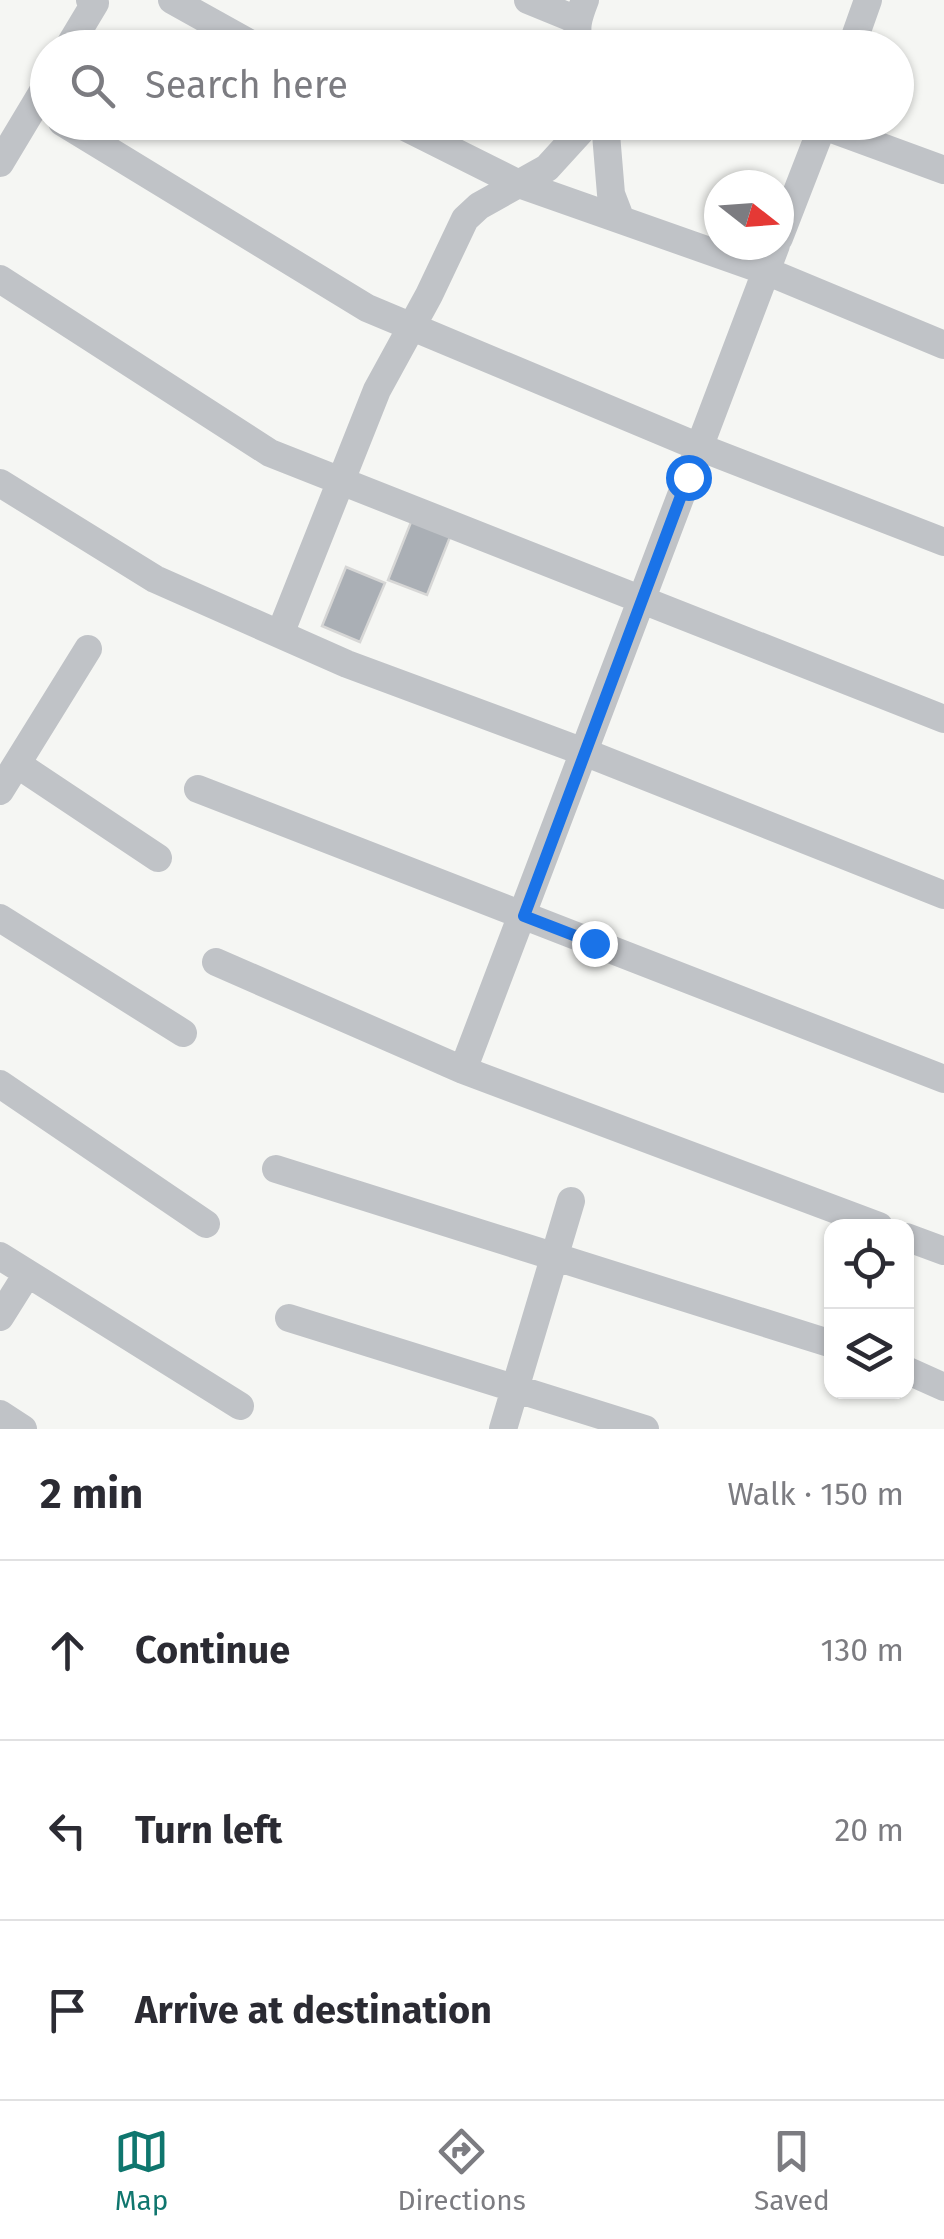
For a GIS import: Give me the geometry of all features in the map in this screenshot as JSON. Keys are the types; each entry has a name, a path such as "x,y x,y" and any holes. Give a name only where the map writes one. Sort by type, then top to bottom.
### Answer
{"street":[{"path":"172,0 226,30"},
{"path":"528,0 581,23"},
{"path":"857,30 868,0"},
{"path":"78,30 94,1"},
{"path":"0,163 30,109"},
{"path":"92,140 367,308 699,447 944,542"},
{"path":"430,140 518,184 621,220 704,241"},
{"path":"280,634 377,390 465,219 479,206 547,168 573,140"},
{"path":"606,140 611,194 621,220"},
{"path":"794,196 814,140"},
{"path":"863,140 944,170"},
{"path":"462,1070 524,916 770,260"},
{"path":"775,260 944,346"},
{"path":"0,279 270,453 944,719"},
{"path":"0,483 155,579 346,664 584,752 944,895"},
{"path":"0,792 88,649"},
{"path":"17,764 158,858"},
{"path":"198,789 944,1079"},
{"path":"0,918 183,1033"},
{"path":"216,962 462,1070 860,1219"},
{"path":"0,1084 206,1224"},
{"path":"276,1169 824,1341"},
{"path":"503,1429 571,1201"},
{"path":"914,1240 944,1251"},
{"path":"0,1256 240,1406"},
{"path":"0,1317 27,1274"},
{"path":"289,1318 645,1429"},
{"path":"914,1374 944,1387"},
{"path":"0,1414 23,1429"}],"building":[{"path":"413,517 452,532 427,595 388,580"},
{"path":"346,567 385,583 360,642 322,626"}],"route":[{"path":"594,943 524,916 688,477"}]}
